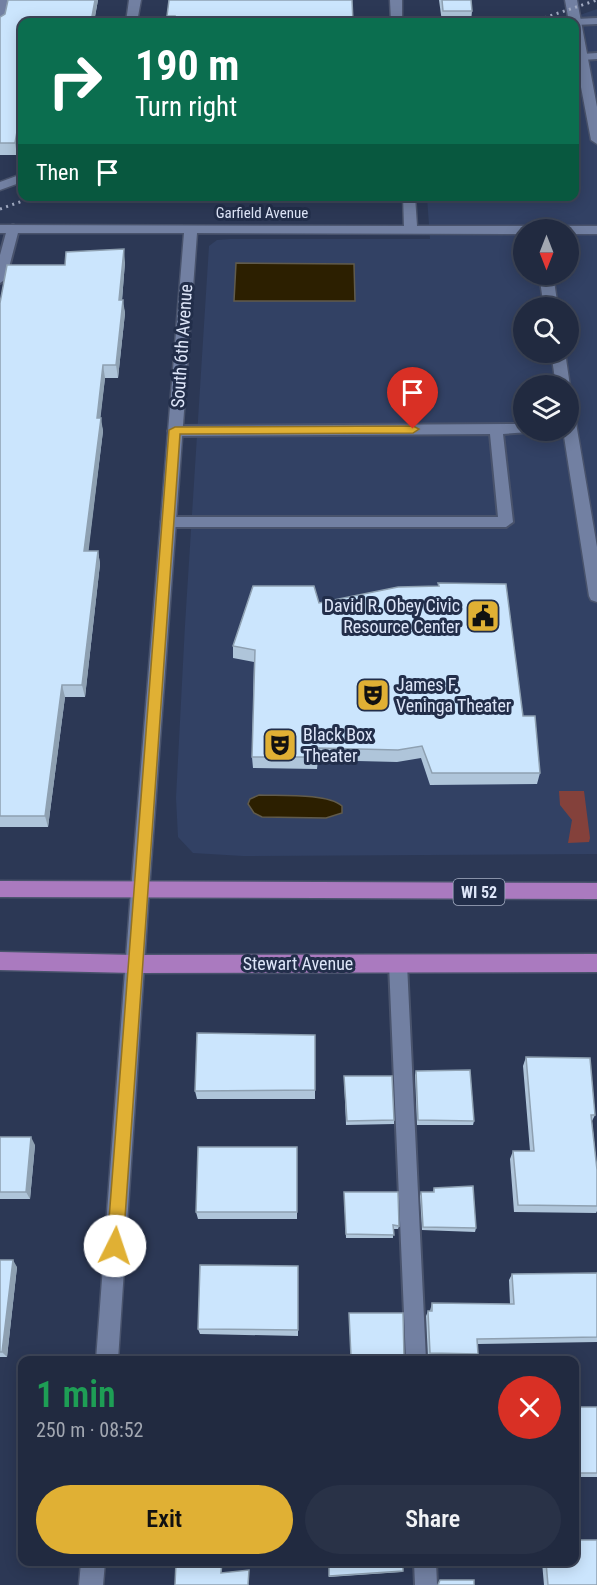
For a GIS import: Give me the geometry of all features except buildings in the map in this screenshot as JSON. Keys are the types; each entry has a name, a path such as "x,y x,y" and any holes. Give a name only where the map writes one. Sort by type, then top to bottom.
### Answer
{"main road":[{"name":"WI 52","path":"0,889 597,891"},
{"name":"Stewart Avenue","path":"0,961 134,964 597,963"}],"street":[{"path":"133,18 135,0"},
{"path":"396,0 397,18"},
{"path":"571,0 574,18"},
{"path":"579,42 597,141"},
{"path":"0,186 18,179"},
{"path":"409,201 411,230"},
{"name":"Garfield Avenue","path":"7,229 513,230"},
{"name":"South 6th Avenue","path":"107,1356 134,964 191,230"},
{"path":"579,230 597,230"},
{"path":"572,441 597,596"},
{"path":"91,1585 93,1566"}],"lane":[{"path":"0,25 5,0"},
{"path":"579,22 597,21"},
{"path":"582,57 597,57"},
{"path":"0,279 7,229"},
{"path":"168,522 506,522 495,429"},
{"path":"175,430 513,429"},
{"path":"398,964 416,1356"},
{"path":"425,1566 426,1585"}],"shaded area":[{"path":"597,9 597,854 243,856 193,853 178,837 176,798 185,625 209,246 217,240 430,239 427,201 579,201 579,18 571,18"},
{"path":"236,263 354,264 355,301 234,301"},
{"path":"559,791 584,791 589,842 568,843 572,820 560,805"},
{"path":"259,795 326,799 342,806 342,813 326,818 262,817 254,813 248,804 250,799"}],"railway":[{"path":"544,18 597,0"},
{"path":"0,209 23,201"}],"place":[{"name":"David R. Obey Civic Resource Center","path":"483,616"},
{"name":"James F. Veninga Theater","path":"373,695"},
{"name":"Black Box Theater","path":"280,745"}],"route":[{"path":"115,1246 175,430 413,429"}]}
